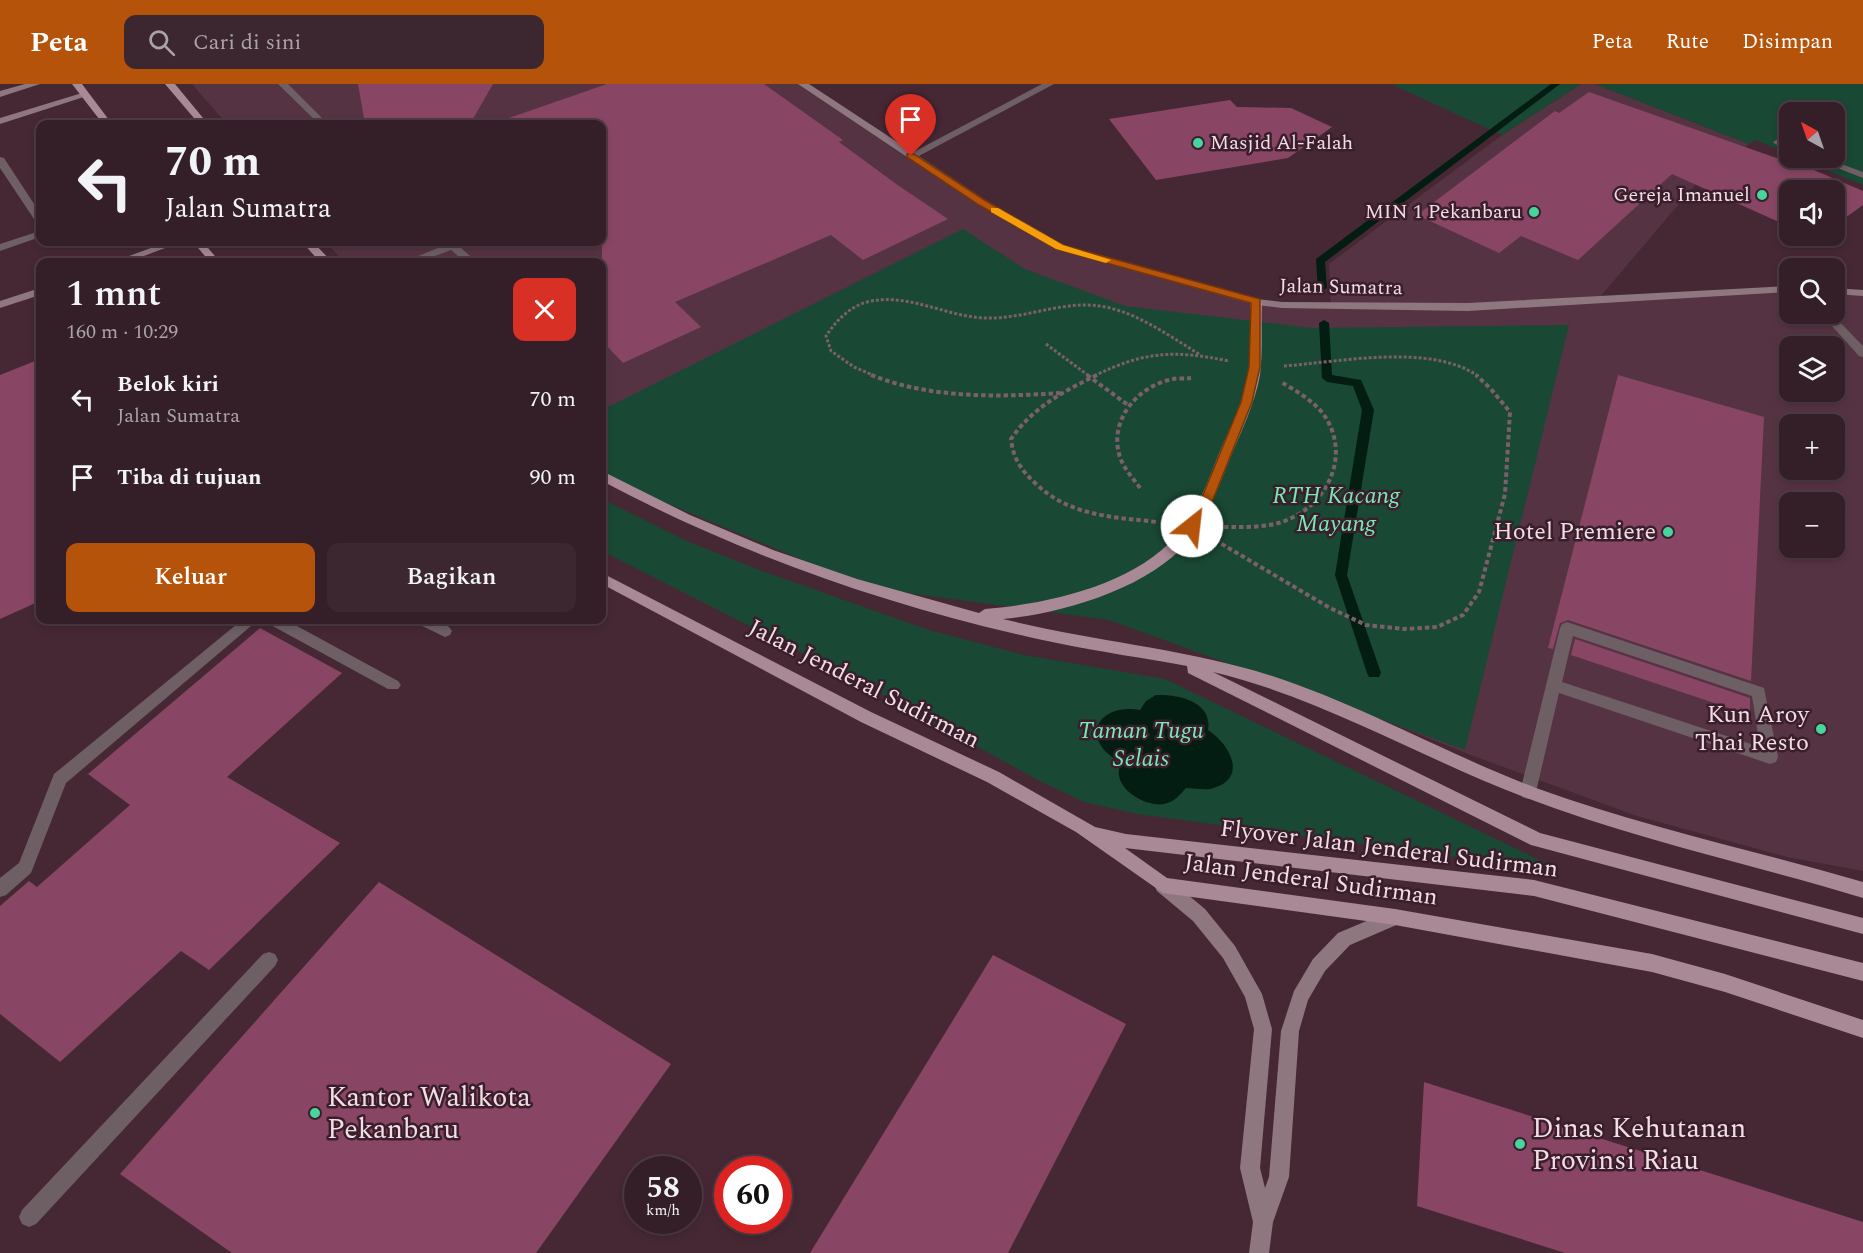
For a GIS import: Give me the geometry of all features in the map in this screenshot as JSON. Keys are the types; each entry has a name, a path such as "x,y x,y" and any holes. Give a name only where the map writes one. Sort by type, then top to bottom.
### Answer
{"main road":[{"path":"76,84 105,120"},
{"path":"170,84 201,120"},
{"path":"201,246 212,258"},
{"path":"311,246 322,258"},
{"path":"970,616 1008,614 1049,607 1112,585 1170,551 1192,526 1204,507 1246,402 1254,367 1256,302"},
{"path":"606,478 687,519 786,559 886,594 1058,638 1157,654 1254,676 1310,695 1528,792 1643,831 1764,861 1863,890"},
{"name":"Jalan Jenderal Sudirman","path":"606,580 866,717 993,777 1082,827 1163,885 1395,917 1652,963 1725,983 1863,1029"},
{"name":"Flyover Jalan Jenderal Sudirman","path":"1157,654 1209,677 1536,840 1805,909 1863,927"},
{"name":"Flyover Jalan Jenderal Sudirman","path":"1082,827 1126,841 1534,888 1863,972"}],"street":[{"path":"0,94 35,84"},
{"path":"283,84 320,120"},
{"name":"Jalan Sumatra","path":"803,84 983,203 1060,247 1256,302 1282,305 1468,307 1779,290"},
{"path":"911,156 1049,84"},
{"path":"0,121 85,95"},
{"path":"0,160 36,214"},
{"path":"1844,168 1863,175"},
{"path":"0,248 36,235"},
{"path":"130,258 164,246"},
{"path":"419,258 446,246"},
{"path":"452,246 466,258"},
{"path":"0,305 36,292"},
{"path":"1845,292 1863,293"},
{"path":"1835,324 1863,353"},
{"path":"0,889 25,868 60,778 246,624"},
{"path":"281,624 393,685"},
{"path":"431,624 445,631"},
{"path":"1528,792 1555,686 1567,627 1759,692 1770,757 1555,686"},
{"path":"1163,885 1199,915 1229,952 1253,994 1263,1029 1250,1168 1263,1222"},
{"path":"1259,1253 1263,1222 1279,1177 1290,1031 1300,997 1319,964 1344,939 1395,917"},
{"path":"29,1217 269,960"}],"path":[{"path":"1064,393 946,395 903,385 862,371 831,351 826,336 834,324 846,313 867,302 895,299 971,317 1001,319 1039,309 1084,304 1109,308 1143,321 1202,356"},
{"path":"1047,344 1128,405"},
{"path":"1183,353 1254,367 1295,390 1323,413 1332,428 1338,455 1330,482 1312,504 1288,520 1258,527 1192,526 1086,514 1062,506 1037,486 1013,460 1011,440 1026,419 1064,393 1113,366 1150,355 1183,353"},
{"path":"1192,526 1330,608 1366,625 1404,629 1437,627 1463,615 1479,592 1505,494 1510,412 1489,385 1468,370 1443,360 1418,358 1303,365"},
{"path":"1140,488 1119,456 1115,430 1128,405 1142,393 1171,380 1191,378"}],"shaded area":[{"path":"192,84 800,84 1058,249 1256,303 1469,308 1779,292 1779,324 1845,324 1845,293 1863,294 1863,871 1787,857 1637,816 1471,755 1166,632 606,457 606,258 340,258 330,246 606,246 606,120 224,120"},
{"name":"MIN 1 Pekanbaru","path":"1581,84 1595,84 1749,144 1700,179 1600,297 1468,305 1331,304 1329,264 1502,135"},
{"path":"1156,695 1174,696 1192,701 1205,712 1208,730 1224,744 1232,762 1233,770 1222,784 1210,789 1186,788 1171,802 1164,804 1144,801 1125,788 1119,776 1120,762 1107,753 1100,743 1097,734 1098,725 1104,717 1113,712 1125,709 1140,710 1146,701"}],"green space":[{"path":"1581,84 1502,135 1393,85"},
{"path":"1595,84 1863,84 1863,185 1821,168 1845,168 1845,102 1779,102 1779,150 1756,140 1749,144"},
{"name":"RTH Kacang Mayang","path":"963,229 1025,269 1125,306 1312,328 1569,325 1465,750 1109,620 869,588 606,478 606,408"},
{"name":"Taman Tugu Selais","path":"606,501 689,542 762,571 929,630 1024,655 1165,679 1562,871 1137,814 1084,802 1038,780 863,684 606,553"}],"building":[{"path":"358,84 493,84 472,120 364,120"},
{"path":"607,84 764,84 843,140 839,142 948,219 863,260 831,235 675,302 701,327 623,363 606,345 606,258 602,258 602,246 606,246 606,120 506,119"},
{"path":"1589,92 1779,159 1779,168 1809,168 1837,180 1779,180 1779,222 1672,174 1578,260 1521,236 1499,253 1417,215 1555,111 1559,113"},
{"name":"Masjid Al-Falah","path":"1230,100 1237,107 1291,108 1332,127 1288,158 1156,180 1109,119"},
{"path":"1845,183 1863,191 1863,205 1845,218"},
{"path":"36,361 36,603 0,619 0,375"},
{"name":"Hotel Premiere","path":"1618,375 1764,417 1751,681 1568,620 1560,623 1553,649 1548,648"},
{"path":"260,628 342,673 227,777 340,843 209,970 181,951 60,1062 0,1014 0,906 29,881 37,887 130,805 88,774"},
{"path":"1575,639 1750,698 1750,715 1571,655"},
{"name":"Kantor Walikota Pekanbaru","path":"379,882 671,1064 536,1253 232,1253 120,1174"},
{"path":"993,955 1126,1024 1008,1253 810,1253"},
{"name":"Dinas Kehutanan Provinsi Riau","path":"1424,1082 1863,1222 1863,1253 1565,1253 1417,1206"}],"waterway":[{"path":"1322,288 1320,261 1556,84"},
{"path":"1324,323 1327,378 1357,383 1368,410 1341,575 1374,673"}],"slow traffic":[{"path":"994,210 1060,247 1106,260"}],"place":[{"name":"Masjid Al-Falah","path":"1198,143"},
{"name":"Gereja Imanuel","path":"1762,195"},
{"name":"MIN 1 Pekanbaru","path":"1534,212"},
{"name":"Hotel Premiere","path":"1668,532"},
{"name":"Kun Aroy Thai Resto","path":"1821,729"},
{"name":"Kantor Walikota Pekanbaru","path":"315,1113"},
{"name":"Dinas Kehutanan Provinsi Riau","path":"1520,1144"}],"route":[{"path":"911,156 983,203 1060,247 1256,302 1252,383 1204,507 1192,526"}]}
